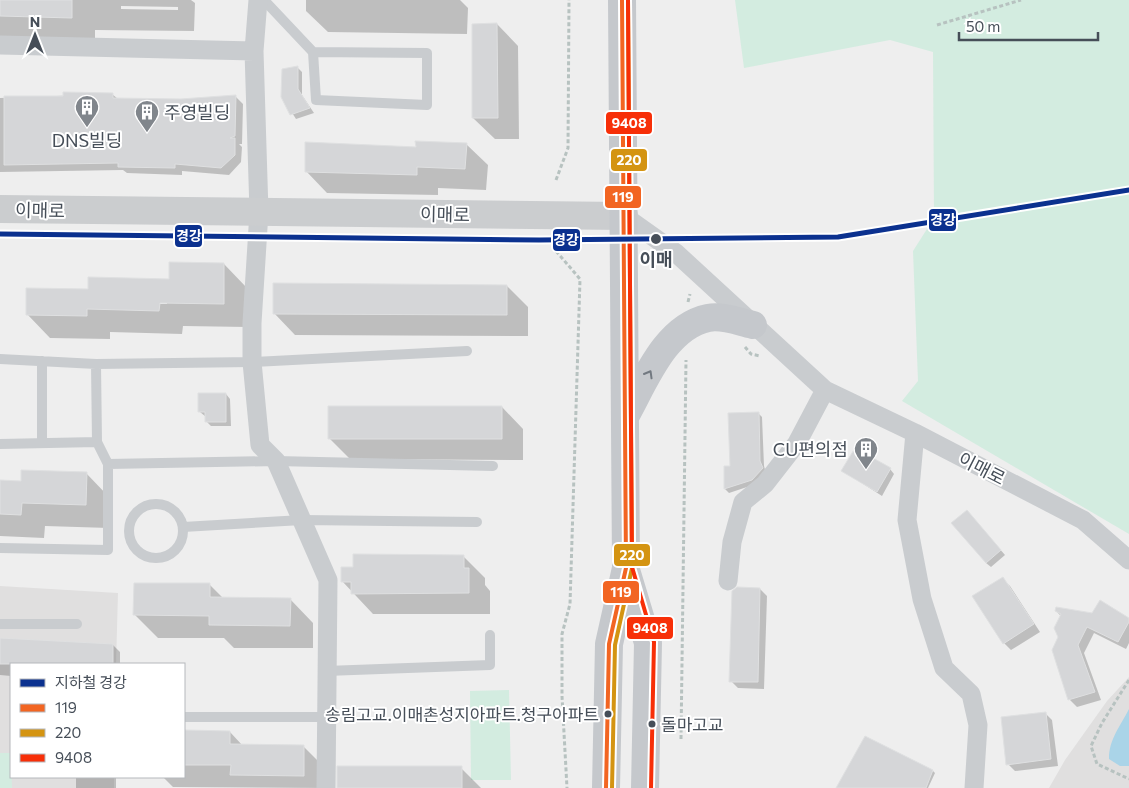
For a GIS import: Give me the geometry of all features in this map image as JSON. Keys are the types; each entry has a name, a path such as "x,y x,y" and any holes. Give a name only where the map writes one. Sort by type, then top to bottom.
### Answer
{"main road":[{"path":"606,788 609,644 626,568 622,0"},
{"path":"625,417 674,336 691,324 708,318 723,317 753,325"},
{"path":"626,568 648,643 650,783"}],"street":[{"path":"258,0 254,51 259,212 252,323 252,362 260,445 276,461 328,580 326,788"},
{"path":"0,45 254,51"},
{"name":"이매로","path":"0,209 624,216 676,253 825,390 915,433 1084,520 1129,560"},
{"path":"728,581 732,542 744,502 765,484 797,444 825,390"},
{"path":"915,433 907,520 922,599 944,668 971,694 978,725 973,778 974,788"}],"lane":[{"path":"264,0 313,52 316,100 427,105 427,53 313,52"},
{"path":"0,359 96,364 252,362 467,351"},
{"path":"42,361 42,443"},
{"path":"0,548 108,550 108,464 97,442 96,364"},
{"path":"0,444 97,442"},
{"path":"108,464 276,461 493,466"},
{"path":"152,504 168,507 175,512 183,527 183,536 176,550 161,558 143,555 135,550 129,538 128,529 132,517 143,507 152,504"},
{"path":"183,527 302,520 477,522"},
{"path":"0,624 77,624"},
{"path":"326,671 490,666 490,635"},
{"path":"185,716 326,717"}],"path":[{"path":"556,180 568,148 569,0"},
{"path":"937,25 1021,0"},
{"path":"556,251 580,278 570,604 562,634 562,696 567,788"},
{"path":"682,740 686,356"},
{"path":"1129,680 1102,722 1091,746 1097,764 1129,779"}],"shaded area":[{"path":"0,586 118,593 116,663 10,663 10,778 114,778 114,788 0,788"},
{"path":"1129,677 1129,788 1049,788 1065,760 1107,701"}],"green space":[{"path":"735,0 1129,0 1129,534 902,401 918,381 913,251 934,218 933,52 890,40 744,68"},
{"path":"509,690 511,780 471,780 470,691"},
{"path":"0,753 10,753 12,788 0,788"}],"water":[{"path":"1129,709 1129,766 1120,766 1109,759 1109,752 1116,733"}],"building":[{"path":"0,0 72,0 72,18 0,16"},
{"path":"497,23 498,118 472,118 472,24"},
{"path":"298,66 298,89 310,108 290,115 281,97 282,69"},
{"path":"63,92 113,93 113,98 181,99 236,95 235,136 230,138 235,138 235,155 221,168 175,164 175,168 118,167 118,163 4,165 4,96 63,96"},
{"path":"415,141 467,143 465,169 417,167 417,175 305,172 305,142 416,147"},
{"path":"169,262 224,263 224,304 160,303 159,311 87,309 87,316 26,315 26,288 88,289 88,277 169,279"},
{"path":"273,283 507,285 507,315 273,314"},
{"path":"198,393 226,393 226,422 205,422 205,412 198,412"},
{"path":"328,406 502,406 502,439 328,439"},
{"path":"759,412 760,461 763,468 752,480 724,489 724,466 730,466 728,413"},
{"name":"CU편의점","path":"855,448 891,468 877,492 841,471"},
{"path":"21,470 87,472 86,505 22,503 21,515 0,514 0,480 21,481"},
{"path":"967,510 1001,550 986,563 951,523"},
{"path":"353,554 464,555 464,568 469,568 469,593 351,594 351,582 341,582 341,567 353,567"},
{"path":"1003,577 1034,624 1003,644 972,596"},
{"path":"134,583 210,583 210,597 291,598 290,626 209,625 209,616 133,615"},
{"path":"737,587 760,588 758,682 729,682 732,591"},
{"path":"1100,600 1129,618 1129,622 1118,642 1087,627 1078,645 1095,692 1068,700 1052,650 1058,637 1054,628 1061,614 1055,611 1056,607 1092,613"},
{"path":"0,638 113,644 113,663 0,664"},
{"path":"1046,712 1051,759 1006,765 1001,717"},
{"path":"185,730 230,731 230,744 304,745 304,776 230,775 231,765 185,765"},
{"path":"865,736 933,770 926,788 836,788"},
{"path":"337,766 462,766 462,788 337,788"}],"metro line":[{"name":"경강","path":"0,234 539,240 838,237 1129,190"}],"transit line":[{"name":"119","path":"606,788 609,644 626,568 622,0"},
{"name":"220","path":"612,788 615,645 632,568 628,0"},
{"name":"9408","path":"628,0 632,567 654,642 651,788"}],"place":[{"name":"DNS빌딩","path":"87,128"},
{"name":"주영빌딩","path":"147,133"},
{"name":"이매","path":"656,239"},
{"name":"CU편의점","path":"866,470"},
{"name":"송림고교.이매촌성지아파트.청구아파트","path":"608,714"},
{"name":"돌마고교","path":"652,724"}]}
